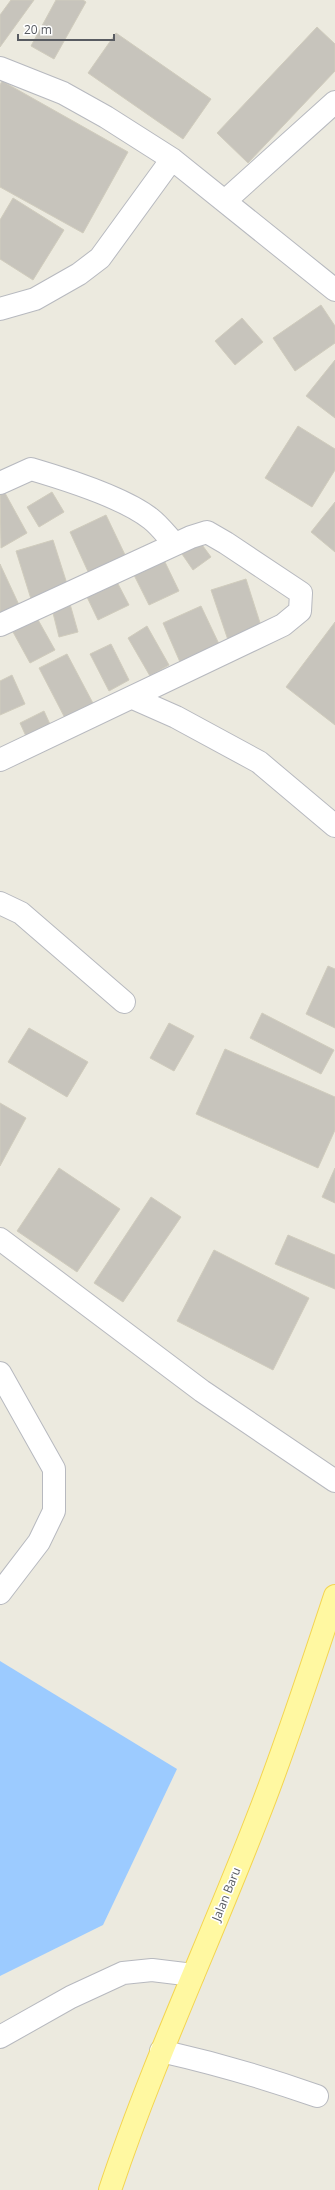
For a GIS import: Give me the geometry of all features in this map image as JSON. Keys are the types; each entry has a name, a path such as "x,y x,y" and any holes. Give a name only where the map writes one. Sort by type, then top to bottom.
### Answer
{"main road":[{"name":"Jalan Baru","path":"110,2190 161,2051 257,1819 287,1739 335,1596"}],"street":[{"path":"0,68 63,93 106,117 172,159 225,200 335,290"},
{"path":"225,200 335,102"},
{"path":"0,309 35,299 79,274 100,258 172,159"},
{"path":"0,483 31,469 60,477 134,507 152,520 175,544"},
{"path":"0,625 175,544 206,532 226,542 301,593 300,611 283,625 133,698 0,760"},
{"path":"133,698 176,717 259,762 335,826"},
{"path":"0,903 21,913 124,1002"},
{"path":"0,1239 202,1392 335,1481"},
{"path":"0,1373 54,1469 54,1512 40,1542 0,1593"},
{"path":"0,2036 71,1996 123,1973 152,1970 193,1975"},
{"path":"161,2051 275,2081 317,2096"}],"water":[{"path":"0,1661 177,1769 103,1925 0,1976"}],"building":[{"path":"11,0 34,0 0,47 0,15"},
{"path":"56,0 83,0 86,2 54,59 31,46"},
{"path":"317,27 335,44 335,71 248,163 217,133"},
{"path":"116,33 211,99 183,139 88,73"},
{"path":"2,81 128,152 83,233 0,187 0,85"},
{"path":"13,198 64,230 33,280 0,259 0,220"},
{"path":"321,305 335,326 335,343 295,371 273,338"},
{"path":"242,318 263,342 235,365 215,341"},
{"path":"335,360 335,418 306,396"},
{"path":"298,426 335,449 335,470 312,507 265,478"},
{"path":"52,492 64,512 39,527 27,507"},
{"path":"5,493 27,533 1,548 0,495"},
{"path":"335,502 335,552 311,532"},
{"path":"106,515 127,559 90,576 70,532"},
{"path":"53,540 68,587 31,599 16,551"},
{"path":"200,542 211,557 193,570 182,554"},
{"path":"163,558 179,591 149,605 133,573"},
{"path":"0,564 20,607 0,617"},
{"path":"246,579 262,629 228,640 211,590"},
{"path":"117,582 129,605 98,620 87,597"},
{"path":"70,604 78,632 59,637 52,609"},
{"path":"201,606 219,644 180,662 163,623"},
{"path":"37,618 55,650 30,663 13,632"},
{"path":"335,622 335,725 286,687"},
{"path":"147,626 169,665 150,676 128,638"},
{"path":"111,644 129,680 109,691 90,654"},
{"path":"67,654 95,707 67,722 39,668"},
{"path":"12,675 25,704 0,715 0,681"},
{"path":"44,711 54,733 30,745 20,723"},
{"path":"328,966 335,969 335,1028 306,1014"},
{"path":"262,1013 334,1050 321,1074 250,1038"},
{"path":"169,1023 194,1036 174,1071 150,1058"},
{"path":"29,1028 88,1062 67,1097 8,1062"},
{"path":"225,1049 335,1097 335,1130 318,1168 196,1114"},
{"path":"0,1103 26,1118 0,1166"},
{"path":"59,1168 120,1209 77,1272 17,1231"},
{"path":"335,1168 335,1203 322,1197"},
{"path":"151,1197 181,1217 123,1302 94,1283"},
{"path":"288,1235 335,1255 335,1289 275,1264"},
{"path":"214,1250 309,1298 273,1370 177,1321"}]}
